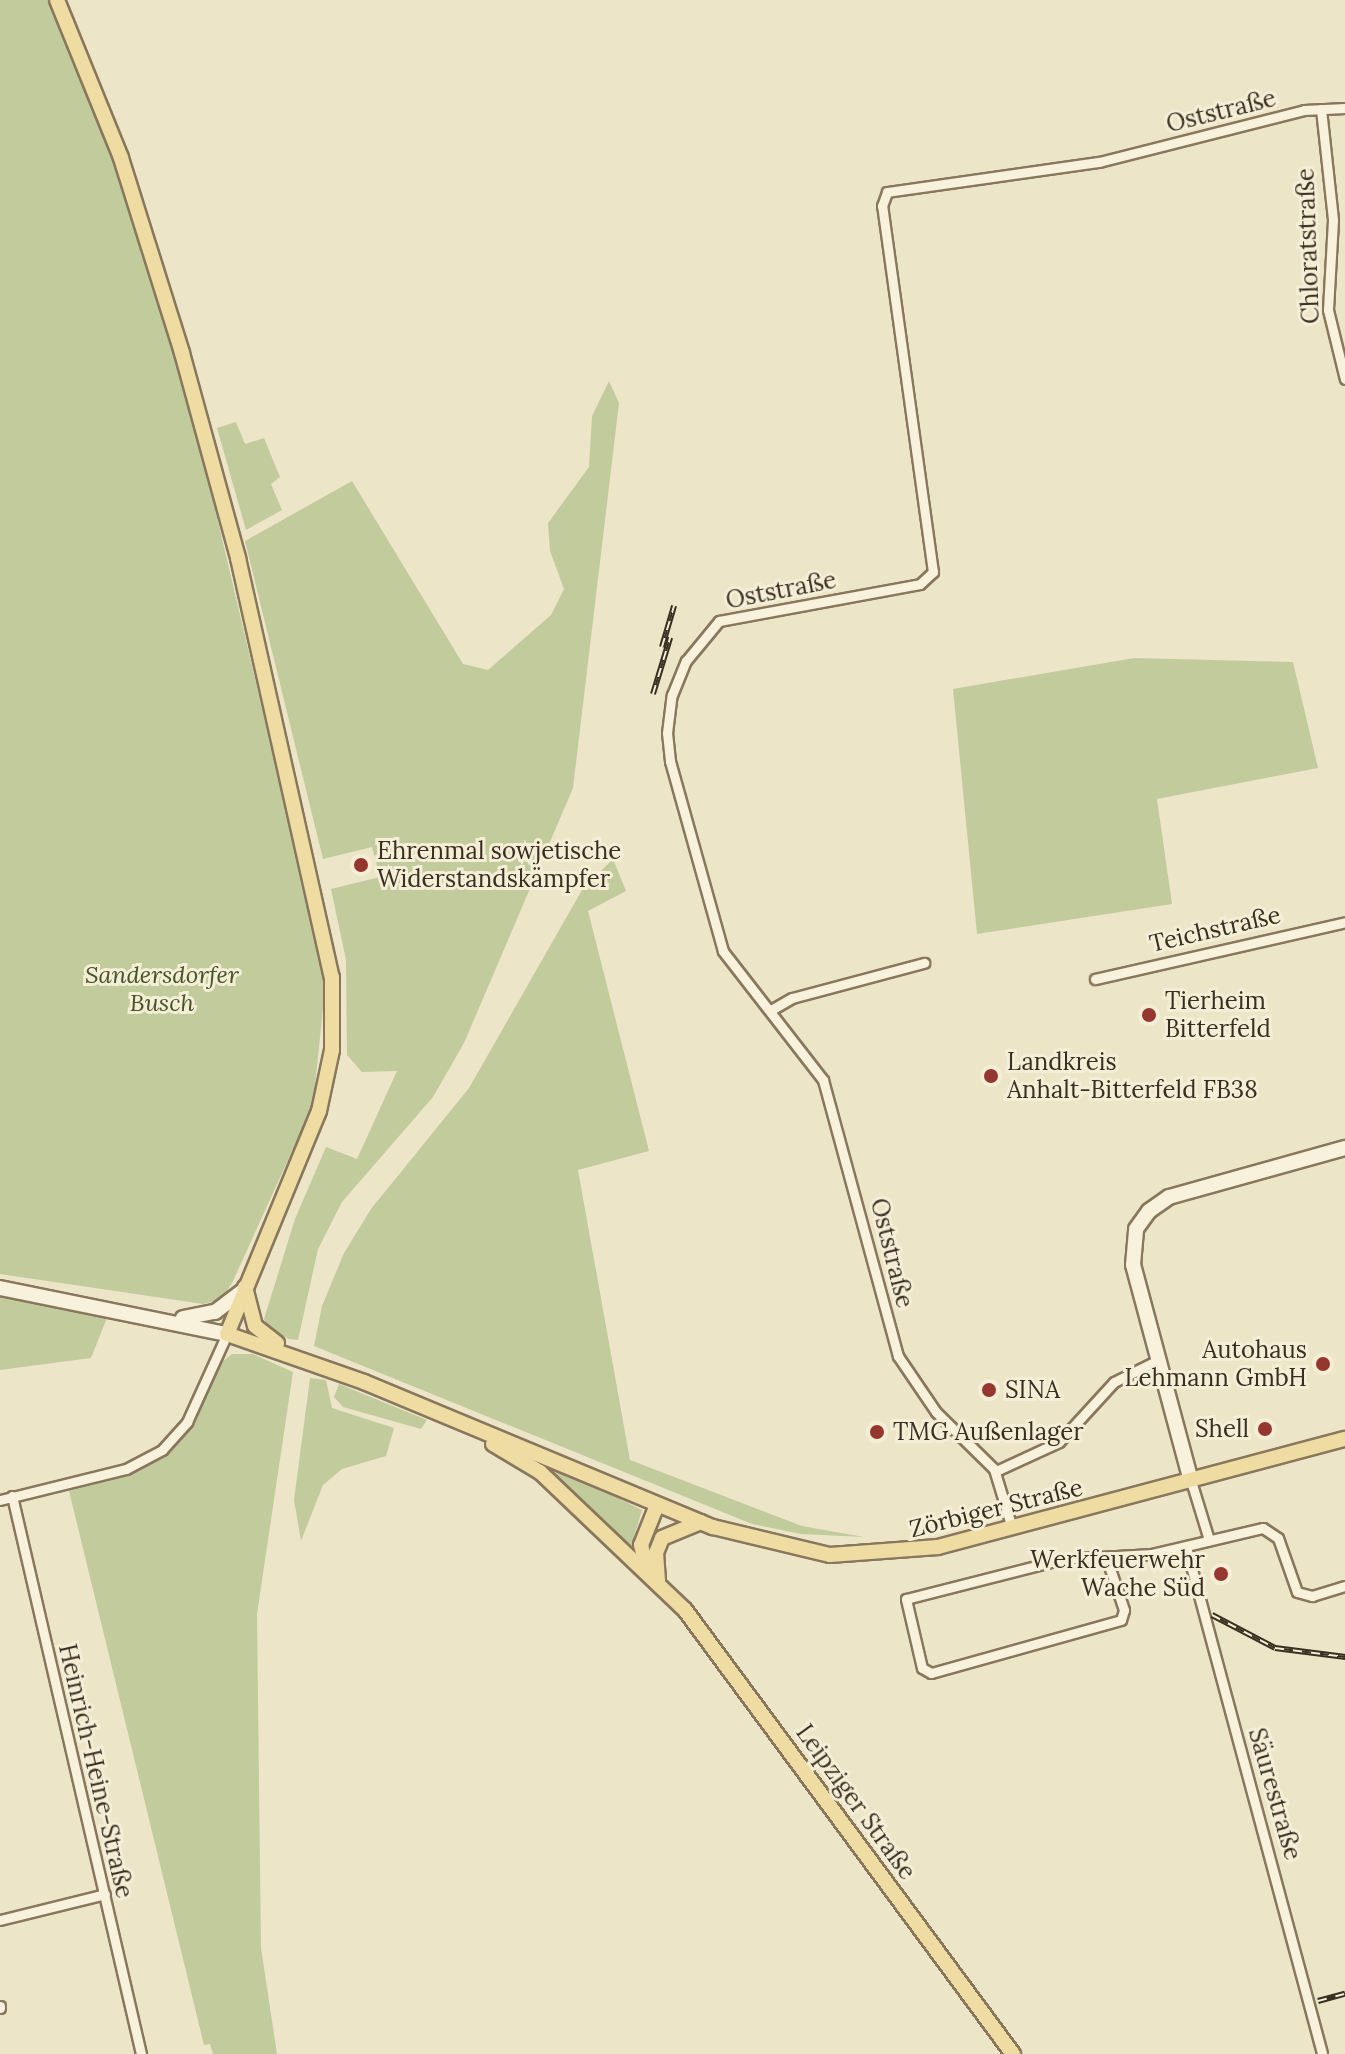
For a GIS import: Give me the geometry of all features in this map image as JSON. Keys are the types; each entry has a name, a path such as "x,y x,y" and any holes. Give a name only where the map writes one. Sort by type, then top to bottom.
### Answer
{"main road":[{"path":"57,0 121,158 182,353 238,558 332,977 334,1037 324,1094 227,1334 316,1364 464,1423"},
{"path":"244,1289 255,1326 286,1353"},
{"name":"Zörbiger Straße","path":"464,1423 701,1522 764,1543 845,1556 923,1551 1345,1439"},
{"name":"Leipziger Straße","path":"464,1423 540,1472 653,1575 728,1664 1013,2054"},
{"path":"653,1575 641,1545 657,1505"},
{"path":"653,1575 662,1538 701,1522"}],"street":[{"path":"1321,109 1345,108"},
{"name":"Chloratstraße","path":"1321,109 1333,220 1328,310 1345,379"},
{"name":"Oststraße","path":"1012,1528 996,1471 936,1412 898,1356 830,1098 814,1063 738,975 719,939 670,761 668,720 681,669 719,621 920,584 933,572 882,206 884,195 894,189 1099,162 1321,109"},
{"name":"Teichstraße","path":"1095,979 1345,922"},
{"path":"771,1010 792,998 924,963"},
{"path":"1209,1540 1133,1265 1136,1229 1149,1211 1169,1197 1345,1148"},
{"path":"0,1288 175,1321 227,1334 187,1422 162,1450 126,1469 0,1500"},
{"path":"175,1321 215,1312 244,1289"},
{"path":"996,1471 1059,1442 1114,1382 1160,1359"},
{"name":"Heinrich-Heine-Straße","path":"12,1496 141,2054"},
{"path":"1106,1557 1124,1610 1121,1620 931,1673 922,1668 906,1599 1048,1562 1186,1547 1268,1529 1278,1538 1297,1592 1312,1596 1345,1586"},
{"name":"Säurestraße","path":"1186,1547 1322,2053"},
{"path":"0,1920 105,1894"}],"green space":[{"name":"Sandersdorfer Busch","path":"0,0 47,0 119,169 190,403 326,979 313,1105 233,1281 222,1299 203,1304 0,1274"},
{"path":"609,381 619,403 573,788 464,1043 433,1097 342,1202 318,1249 298,1340 289,1339 269,1328 264,1319 295,1219 326,1147 357,1159 397,1071 362,1072 347,1055 346,960 331,889 380,877 372,847 323,859 245,541 352,481 463,664 488,670 551,615 564,589 550,551 548,523 589,467 592,416"},
{"path":"236,422 245,444 264,438 280,477 271,484 282,510 246,530 217,428"},
{"path":"1134,658 1293,662 1318,768 1157,799 1172,904 977,934 953,689"},
{"path":"613,859 626,891 588,911 649,1151 578,1170 630,1460 802,1526 864,1537 801,1534 752,1524 314,1346 322,1306 344,1253 371,1209 469,1088 582,890"},
{"path":"0,1296 107,1318 91,1358 0,1370"},
{"path":"232,1354 253,1354 293,1372 257,1614 261,1948 277,2054 213,2054 210,2044 204,2045 69,1491 130,1475 170,1450 191,1422 218,1365"},
{"path":"310,1378 326,1380 332,1408 394,1428 386,1456 342,1469 323,1485 301,1541 294,1500"},
{"path":"339,1384 427,1420 421,1429 343,1407 334,1397"},
{"path":"529,1454 642,1510 630,1551 526,1459"}],"railway":[{"path":"662,647 674,606"},
{"path":"653,694 670,638"},
{"path":"1212,1615 1275,1648 1345,1657"},
{"path":"1318,2001 1345,1994"}],"place":[{"name":"Ehrenmal sowjetische Widerstandskämpfer","path":"361,865"},
{"name":"Tierheim Bitterfeld","path":"1149,1015"},
{"name":"Landkreis Anhalt-Bitterfeld FB38","path":"991,1076"},
{"name":"Autohaus Lehmann GmbH","path":"1323,1364"},
{"name":"SINA","path":"989,1390"},
{"name":"Shell","path":"1265,1429"},
{"name":"TMG Außenlager","path":"877,1432"},
{"name":"Werkfeuerwehr Wache Süd","path":"1221,1574"}]}
